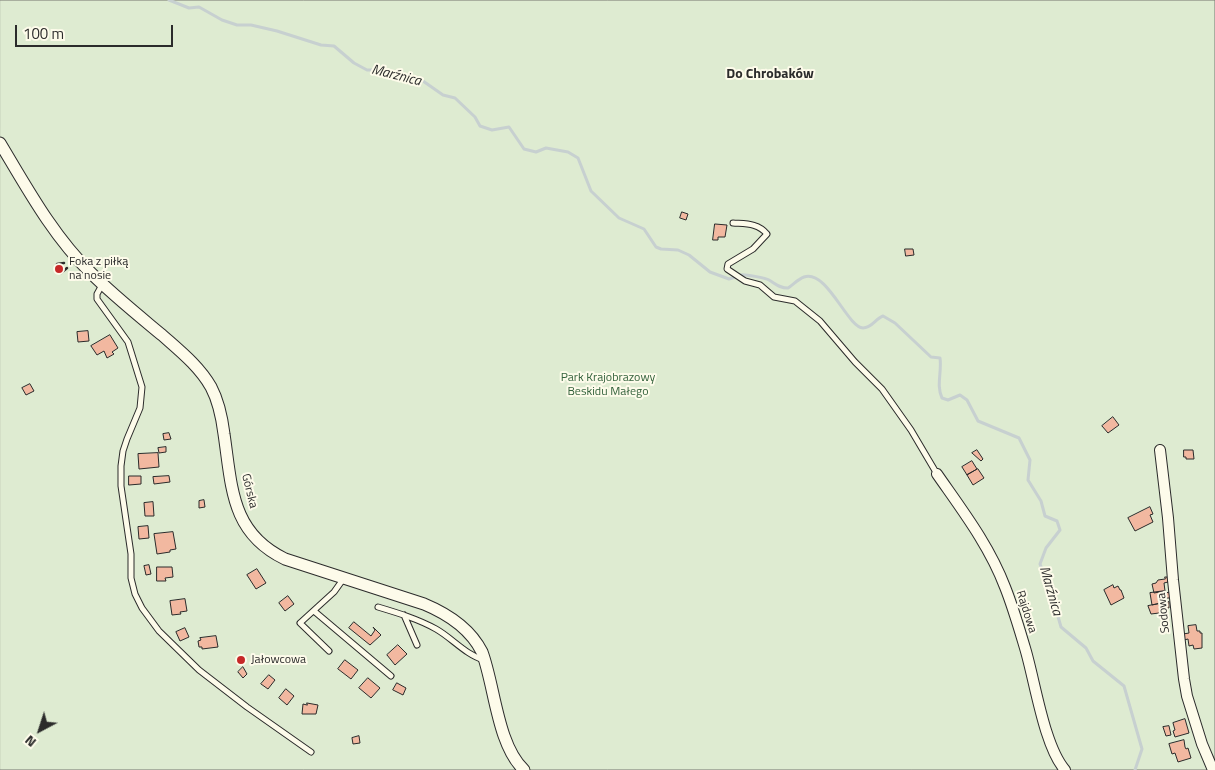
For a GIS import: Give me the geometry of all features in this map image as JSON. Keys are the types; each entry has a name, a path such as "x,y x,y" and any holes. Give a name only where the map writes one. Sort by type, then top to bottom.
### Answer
{"street":[{"name":"Górska","path":"0,143 46,219 80,262 102,284 192,362 210,386 221,417 236,504 244,523 253,537 268,550 285,560 424,604 444,614 470,633 485,661 506,742 515,759 524,770"},
{"name":"Sodowa","path":"1160,450 1184,679 1200,737 1213,770"},
{"name":"Rajdowa","path":"937,474 988,548 998,570 1025,648 1043,718 1056,756 1065,770"}],"lane":[{"path":"733,223 755,225 767,234 753,249 728,264 727,268 745,280 760,285 774,297 795,301 820,321 855,362 882,389 911,430 937,474"},
{"path":"102,284 97,294 97,299 128,342 142,387 140,408 127,438 121,466 131,554 130,578 135,594 142,608 159,631 199,670 311,752"},
{"path":"329,651 300,623 340,586 344,578"},
{"path":"378,607 404,615 436,629 470,653 485,661"},
{"path":"314,611 392,676"},
{"path":"404,615 417,645"}],"green space":[{"name":"Park Krajobrazowy Beskidu Małego","path":"0,0 1215,0 1215,770 0,770"}],"building":[{"path":"682,212 688,214 686,220 680,218"},
{"path":"715,224 727,225 725,237 718,237 718,240 713,240"},
{"path":"905,249 913,249 914,255 906,256"},
{"path":"88,331 89,341 78,342 77,332"},
{"path":"110,335 118,348 112,352 114,354 107,358 104,351 97,355 91,346"},
{"path":"30,384 34,391 26,395 22,388"},
{"path":"1113,417 1119,425 1108,433 1102,426"},
{"path":"169,433 171,439 164,440 163,434"},
{"path":"166,447 166,452 159,453 158,448"},
{"path":"977,450 983,459 981,461 972,453"},
{"path":"1184,450 1193,450 1194,459 1186,459 1184,457"},
{"path":"158,453 159,467 139,469 138,454"},
{"path":"972,461 977,469 967,475 962,467"},
{"path":"978,469 984,478 973,485 967,475"},
{"path":"129,476 141,476 141,484 129,485"},
{"path":"169,476 170,482 154,484 153,477"},
{"path":"204,500 205,507 199,508 199,501"},
{"path":"153,502 154,516 145,516 144,503"},
{"path":"1150,507 1153,514 1150,515 1153,522 1135,531 1128,518"},
{"path":"148,526 149,538 139,539 138,527"},
{"path":"173,532 176,549 157,554 154,534"},
{"path":"149,565 151,574 146,575 144,566"},
{"path":"157,567 172,567 173,577 165,578 166,581 157,581"},
{"path":"257,569 266,583 256,589 247,575"},
{"path":"1167,577 1168,582 1164,583 1165,591 1154,593 1152,584 1158,580 1165,579"},
{"path":"1113,585 1114,588 1118,586 1124,598 1111,605 1104,590"},
{"path":"1165,591 1166,593 1169,592 1170,598 1165,598 1166,602 1152,605 1150,593"},
{"path":"288,596 294,604 285,611 279,603"},
{"path":"185,599 187,611 172,615 170,601"},
{"path":"1169,602 1169,608 1166,608 1167,612 1151,614 1148,606"},
{"path":"354,622 371,636 375,630 373,627 381,635 370,645 349,628"},
{"path":"1196,625 1197,631 1202,633 1202,648 1194,649 1193,645 1189,646 1188,639 1184,640 1183,634 1189,633 1188,626"},
{"path":"185,628 189,637 180,641 176,632"},
{"path":"216,636 218,647 202,649 202,647 199,647 198,641 201,640 200,638"},
{"path":"398,645 407,654 395,665 387,655"},
{"path":"345,660 358,670 351,679 338,669"},
{"path":"243,667 247,674 243,678 238,672"},
{"path":"269,675 275,680 268,689 261,684"},
{"path":"368,678 380,688 371,698 359,688"},
{"path":"397,683 406,688 403,695 393,690"},
{"path":"286,689 294,696 287,705 279,698"},
{"path":"307,703 318,705 316,714 302,714 303,704 307,705"},
{"path":"1185,719 1189,733 1175,737 1173,723"},
{"path":"1169,726 1171,735 1166,736 1163,727"},
{"path":"359,736 360,743 353,744 352,738"},
{"path":"1184,740 1185,747 1186,749 1188,748 1191,758 1178,762 1175,753 1172,754 1169,744"}],"waterway":[{"name":"Marźnica","path":"169,0 189,8 199,7 222,20 237,25 251,25 321,45 334,46 354,63 367,70 382,70 423,81 443,95 455,98 475,117 480,126 492,130 509,127 524,149 536,152 546,148 568,152 578,158 591,191 619,218 644,229 656,247 678,250 689,255 710,272 729,279 741,275 750,276 767,279 780,287 788,288 804,277 812,277 821,281 829,289 857,325 866,328 883,316 895,323 931,357 940,358 939,388 942,398 948,400 960,395 967,400 978,421 1019,438 1030,460 1028,480 1041,501 1045,516 1057,521 1060,530 1046,548 1040,564 1051,592 1061,627 1086,648 1093,661 1124,686 1142,749 1135,770"}],"wall":[{"path":"64,263 57,264 57,270 61,273 67,268"}],"place":[{"name":"Foka z piłką na nosie","path":"59,269"},
{"name":"Jałowcowa","path":"241,660"}],"district":[{"name":"Do Chrobaków","path":"770,75"}]}
